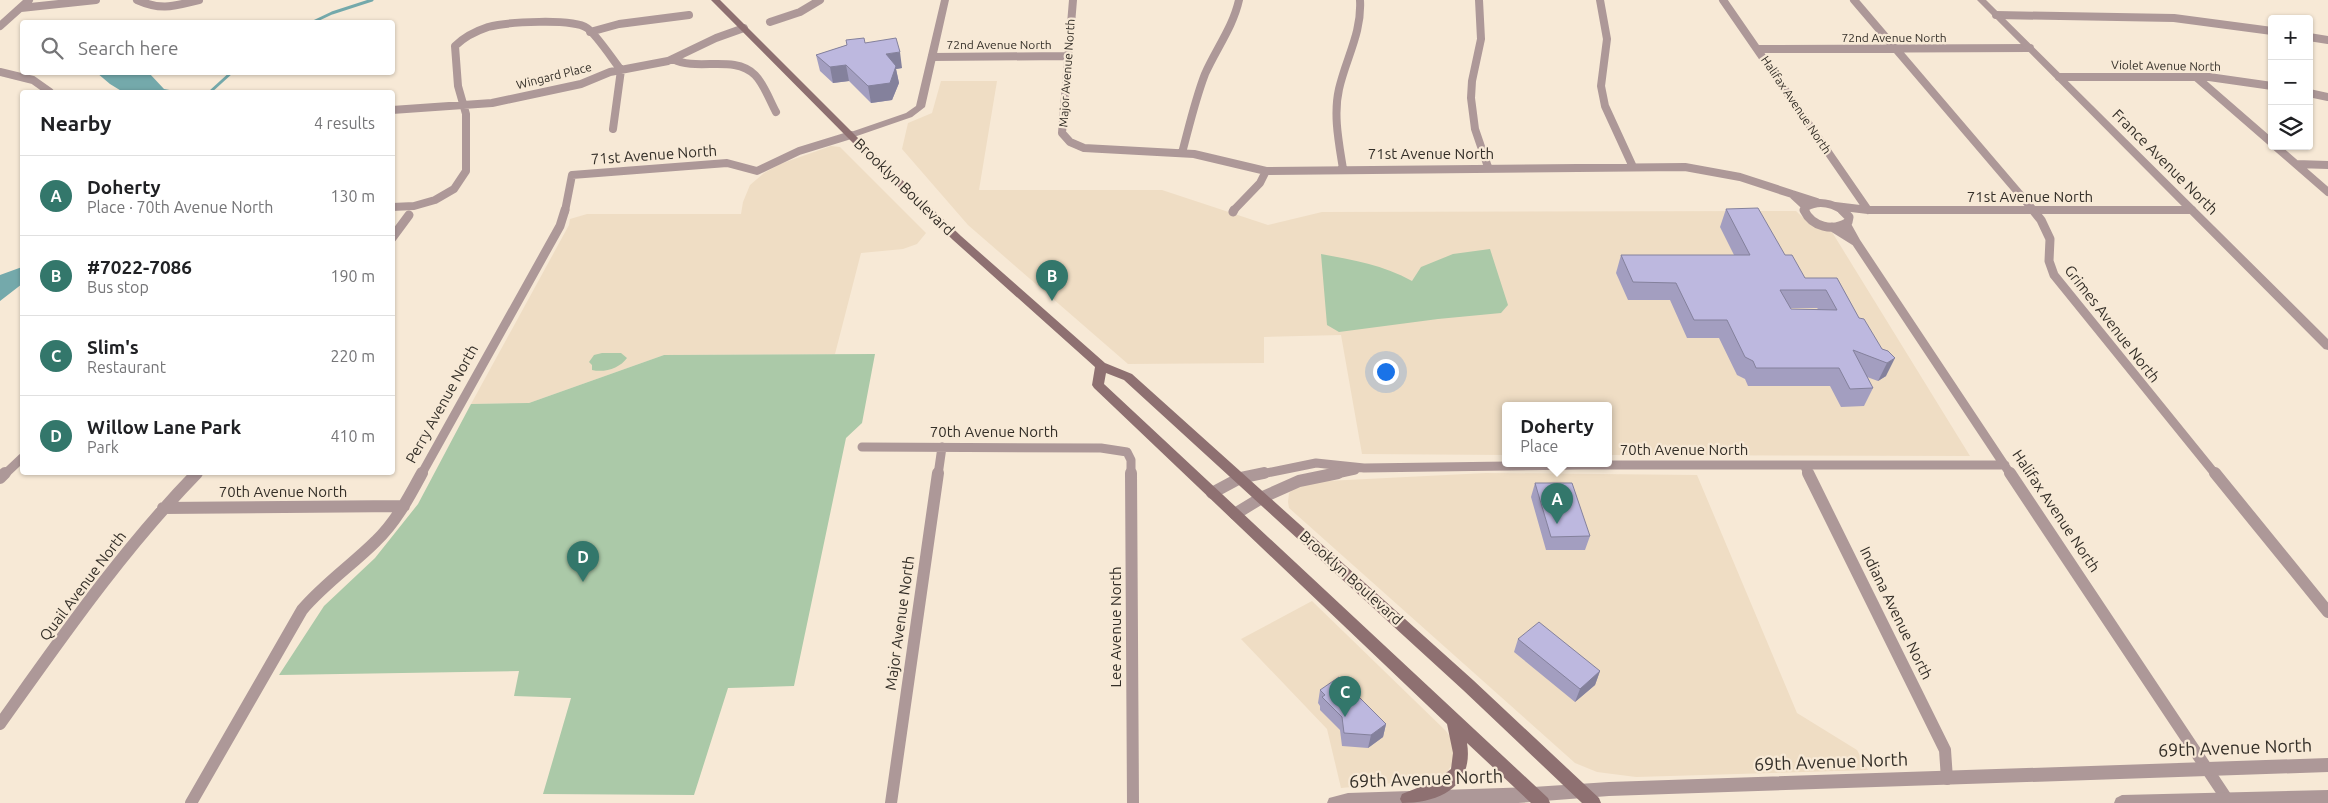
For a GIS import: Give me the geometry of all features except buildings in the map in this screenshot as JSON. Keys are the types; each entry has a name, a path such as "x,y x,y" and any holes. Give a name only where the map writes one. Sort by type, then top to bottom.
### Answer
{"main road":[{"name":"Brooklyn Boulevard","path":"715,0 957,238 1101,366 1128,377 1468,685 1593,803"},
{"name":"Brooklyn Boulevard","path":"1101,366 1098,385 1454,718 1537,799"},
{"path":"1408,799 1439,788 1456,778 1462,766 1462,750 1454,718"}],"street":[{"path":"0,26 29,0"},
{"path":"21,8 96,0"},
{"path":"137,0 151,6 167,8 199,0"},
{"path":"770,22 800,12 820,0"},
{"path":"851,135 917,111 923,100 945,0"},
{"name":"Major Avenue North","path":"1070,142 1062,133 1062,128 1073,0"},
{"path":"1182,153 1200,85 1210,62 1232,26 1239,0"},
{"path":"1343,168 1336,108 1339,88 1357,42 1360,22 1360,0"},
{"path":"1479,0 1482,21 1481,41 1470,88 1471,108 1475,129 1488,168"},
{"path":"1600,0 1607,39 1601,86 1604,106 1632,167"},
{"name":"Halifax Avenue North","path":"1723,0 1868,210"},
{"name":"Grimes Avenue North","path":"1854,0 2041,220 2050,239 2050,260 2054,275 2328,612"},
{"name":"France Avenue North","path":"1981,0 2328,346"},
{"path":"590,32 619,24 689,15"},
{"path":"1996,15 2174,18 2268,30"},
{"path":"395,207 414,206 439,197 456,188 466,171 465,105 459,91 455,46 460,41 486,28 526,24 574,23 582,25 622,70 612,129"},
{"name":"Wingard Place","path":"395,110 498,102 581,84 610,72 655,65 673,59 710,41 744,28"},
{"path":"2313,38 2328,40"},
{"name":"72nd Avenue North","path":"1758,49 1897,50 2030,48"},
{"name":"72nd Avenue North","path":"932,57 1067,56"},
{"path":"673,59 684,64 728,64 751,72 776,112"},
{"path":"0,72 30,79 42,84 48,90"},
{"name":"Violet Avenue North","path":"2059,77 2226,78 2268,85"},
{"path":"2196,77 2268,140"},
{"path":"2313,95 2328,97"},
{"name":"71st Avenue North","path":"572,175 726,163 757,171 799,151 851,135"},
{"name":"71st Avenue North","path":"1070,142 1092,150 1182,153 1206,156 1266,171 1343,168 1632,167 1706,169 1750,178 1818,203 1868,210 2192,210"},
{"path":"2280,150 2328,192"},
{"path":"2296,164 2328,165"},
{"path":"1233,212 1237,205 1263,182 1266,171"},
{"name":"Perry Avenue North","path":"191,803 302,610 321,588 377,540 404,506 560,226 572,175"},
{"name":"71st Avenue North","path":"1792,194 1806,207 1805,214 1812,221 1832,227 1868,210"},
{"path":"1806,207 1818,203"},
{"path":"1835,206 1848,221"},
{"path":"395,234 409,215"},
{"name":"Halifax Avenue North","path":"1848,221 1856,242 2227,799"},
{"name":"Halifax Avenue North","path":"1832,227 1856,242"},
{"name":"70th Avenue North","path":"862,447 1101,448 1127,452"},
{"name":"Major Avenue North","path":"891,803 942,447"},
{"name":"Lee Avenue North","path":"1127,452 1131,460 1133,803"},
{"path":"0,478 20,460"},
{"name":"70th Avenue North","path":"1212,493 1240,478 1316,463 1364,468 1511,467"},
{"name":"Indiana Avenue North","path":"1804,465 1945,750 1947,779"},
{"name":"70th Avenue North","path":"1612,466 2005,465"},
{"name":"70th Avenue North","path":"1235,514 1299,481 1364,468"},
{"name":"Quail Avenue North","path":"0,724 113,569 163,508 195,475"},
{"name":"70th Avenue North","path":"163,508 404,506"},
{"name":"69th Avenue North","path":"1335,803 1408,799 1537,799 1580,791 2328,765"},
{"path":"2122,803 2328,798"}],"shaded area":[{"path":"941,81 997,81 979,190 1162,190 1268,225 1322,212 1796,211 1810,224 1832,232 1970,456 1612,455 1612,402 1502,402 1502,455 1362,454 1341,335 1264,337 1264,363 1128,364 968,225 902,149 908,123 932,113"},
{"path":"831,146 840,147 926,233 917,244 903,249 861,253 835,354 664,355 529,403 471,404 569,225 570,219 587,214 741,214 743,202 750,185 764,173 780,164"},
{"path":"1486,473 1697,475 1797,713 1857,750 1868,770 1636,777 1597,772 1575,763 1289,508 1288,502 1289,493 1295,487 1307,482"},
{"path":"1312,601 1446,731 1454,742 1456,759 1447,772 1436,779 1341,788 1327,729 1241,639"}],"green space":[{"path":"1490,249 1508,305 1501,313 1339,332 1327,325 1321,254 1379,267 1412,281 1421,267 1453,254"},
{"path":"621,353 627,358 620,365 612,369 592,370 592,365 589,362 594,355"},
{"path":"875,354 862,423 846,438 794,686 728,688 694,795 543,794 571,698 514,696 519,671 279,675 324,606 375,558 418,504 471,404 529,403 664,355"}],"water":[{"path":"99,75 151,75 164,89 170,90 120,90"},
{"path":"20,268 20,286 0,301 0,275"}],"waterway":[{"path":"317,20 332,13 372,0"},
{"path":"212,90 229,75"}],"place":[{"name":"#7022-7086","path":"1052,301"},
{"name":"Doherty","path":"1557,524"},
{"name":"Willow Lane Park","path":"583,582"},
{"name":"Slim's","path":"1345,717"}]}
